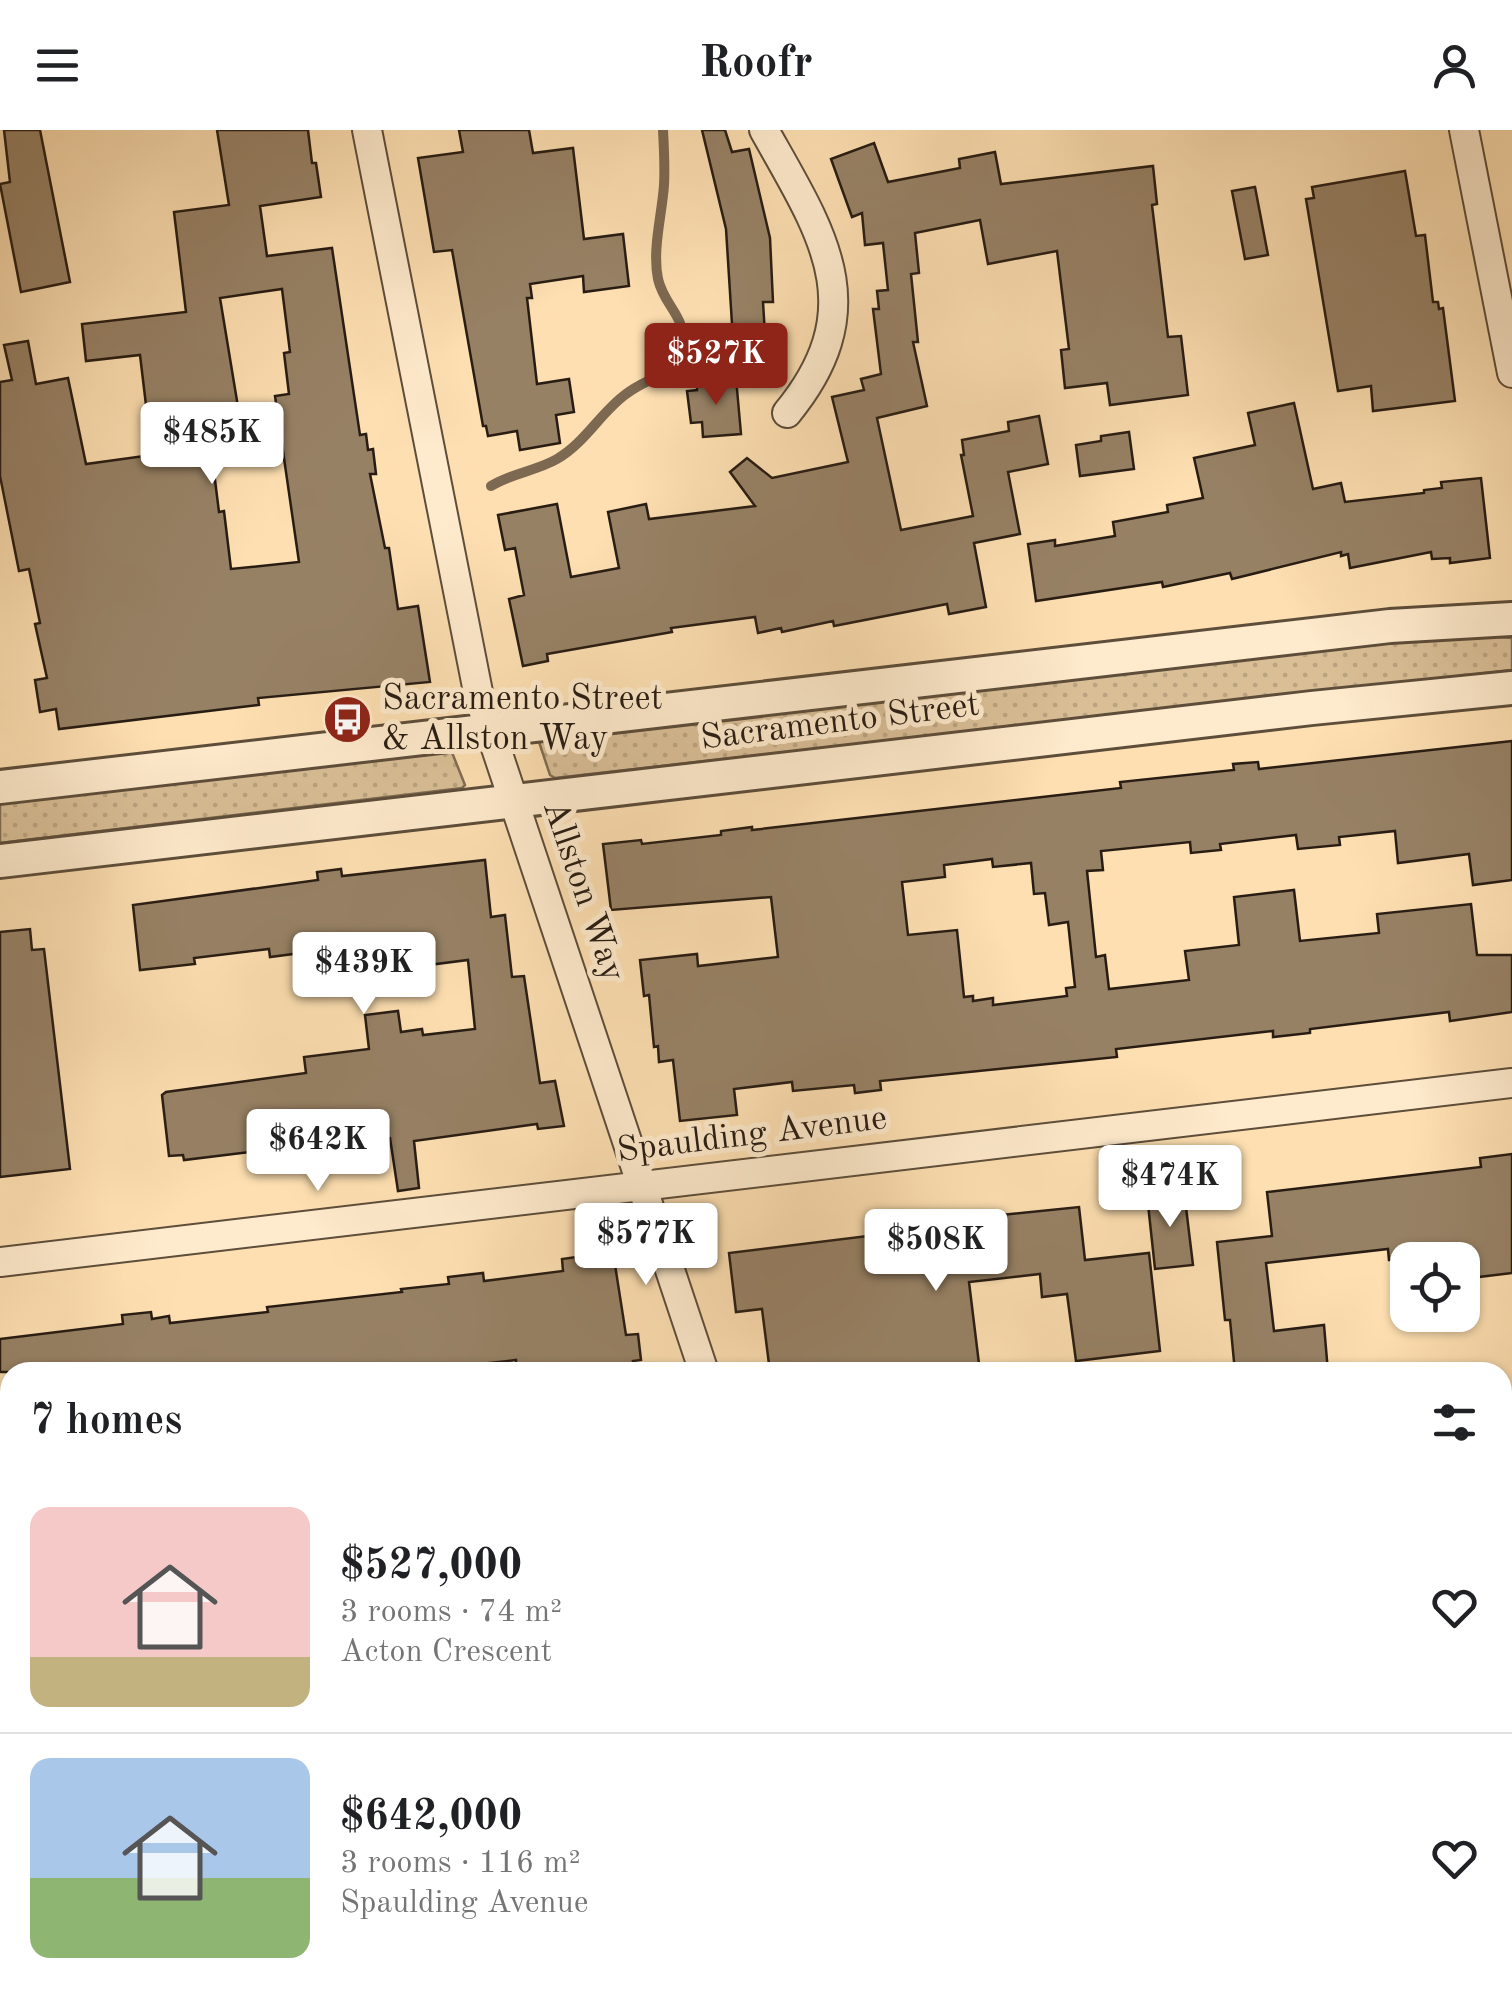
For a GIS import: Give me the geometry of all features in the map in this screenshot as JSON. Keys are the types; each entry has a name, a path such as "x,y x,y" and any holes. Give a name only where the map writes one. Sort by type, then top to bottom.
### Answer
{"street":[{"name":"Allston Way","path":"367,130 479,696 701,1362"},
{"path":"764,130 816,225 830,267 832,295 827,346 811,383 787,413"},
{"path":"1464,130 1512,373"},
{"name":"Sacramento Street","path":"0,788 1390,626 1512,619"},
{"name":"Sacramento Street","path":"0,861 1512,688"},
{"name":"Spaulding Avenue","path":"0,1262 1512,1083"}],"shaded area":[{"path":"1486,636 1512,638 1512,670 555,778 550,775 539,742 1319,646"},
{"path":"451,750 465,785 462,788 0,843 0,801"}],"building":[{"path":"4,130 40,130 70,282 21,292 0,184 10,182"},
{"path":"217,130 308,130 321,197 260,206 267,256 332,248 360,435 366,434 368,450 373,449 376,474 370,474 385,548 389,548 398,609 418,606 430,682 258,698 259,705 59,729 56,709 40,712 35,680 47,678 35,624 40,623 29,569 19,571 0,476 0,382 12,380 4,345 28,341 36,384 68,378 86,464 152,455 140,355 86,361 82,324 186,312 174,212 229,205","holes":["282,289 290,352 284,353 289,394 275,396 299,562 231,569 208,424 240,419 220,298"]},
{"path":"459,130 529,130 533,153 573,148 584,239 623,234 629,286 584,292 583,276 530,284 532,298 527,298 537,384 569,379 574,412 556,415 560,443 520,450 517,431 488,436 483,426 452,250 434,252 418,158 463,152"},
{"path":"702,130 725,130 732,152 749,149 770,238 773,302 763,302 767,367 728,369 725,325 732,324 726,229"},
{"path":"874,143 888,182 960,168 959,159 995,152 1001,184 1153,166 1157,204 1152,205 1168,337 1181,336 1188,395 1110,405 1107,383 1065,388 1061,350 1069,349 1057,251 988,264 980,220 915,233 919,273 911,274 918,342 913,342 927,406 877,418 901,530 973,516 961,455 962,440 1009,431 1008,422 1039,416 1048,464 1008,472 1020,534 974,543 986,607 949,614 947,604 782,632 781,628 758,633 755,617 671,628 672,632 547,654 548,661 523,666 509,599 524,595 515,548 505,550 498,515 557,504 571,577 619,568 608,512 646,504 649,519 755,506 730,472 747,458 772,478 848,462 832,397 864,390 861,379 881,374 873,309 879,309 877,291 888,290 883,243 865,245 862,213 852,217 831,159"},
{"path":"1405,171 1416,236 1425,235 1433,302 1443,308 1455,401 1373,411 1371,386 1338,391 1306,199 1314,198 1312,187"},
{"path":"1255,187 1268,255 1245,259 1232,191"},
{"path":"736,378 741,434 703,437 702,422 691,423 687,391 697,390 697,383"},
{"path":"1294,403 1313,489 1341,483 1345,502 1424,493 1442,488 1441,482 1481,478 1490,558 1450,563 1450,558 1432,559 1431,552 1350,568 1348,554 1341,556 1341,552 1232,579 1230,573 1163,587 1162,582 1036,601 1028,544 1055,540 1055,546 1115,536 1113,522 1168,512 1167,505 1203,498 1194,458 1255,445 1248,413"},
{"path":"1129,432 1134,469 1080,476 1076,445"},
{"path":"1512,741 1512,880 1473,885 1469,854 1398,863 1395,831 1339,837 1340,845 1298,849 1296,835 1220,844 1221,850 1191,853 1190,842 1101,851 1103,870 1087,871 1096,957 1105,955 1109,989 1189,980 1185,951 1239,945 1234,897 1294,890 1300,941 1379,933 1377,914 1471,904 1477,955 1512,955 1512,1012 1450,1021 1449,1012 1310,1029 1310,1033 1273,1037 1273,1031 1116,1049 1117,1057 880,1081 881,1090 855,1093 854,1085 793,1091 792,1082 734,1089 737,1115 680,1121 673,1060 659,1062 658,1046 654,1047 649,995 644,996 640,960 697,954 698,966 778,957 771,897 611,910 603,844 641,840 642,844 721,835 721,831 752,827 1121,788 1120,782 1234,770 1233,764 1258,762 1259,769","holes":["992,859 993,867 1031,863 1034,894 1045,893 1049,925 1068,922 1075,987 1066,988 1067,996 993,1005 993,998 973,1001 973,996 964,997 957,930 908,935 902,882 945,877 944,865"]},
{"path":"485,860 491,917 505,915 512,977 524,976 540,1083 555,1081 564,1126 538,1129 537,1124 414,1141 419,1188 398,1191 390,1138 379,1136 184,1160 183,1155 169,1156 162,1095 166,1092 306,1073 304,1057 369,1049 365,1015 398,1011 401,1032 422,1029 423,1035 475,1029 468,960 405,968 403,951 325,958 324,950 270,957 269,949 194,958 195,964 140,970 133,905 318,880 317,872 341,869 342,876"},
{"path":"30,929 32,950 44,949 70,1169 0,1177 0,932"},
{"path":"1512,1154 1512,1273 1480,1277 1480,1242 1390,1242 1390,1260 1388,1249 1266,1263 1274,1331 1324,1325 1327,1362 1234,1362 1230,1320 1225,1320 1217,1242 1272,1236 1267,1192 1481,1167 1480,1158"},
{"path":"1184,1191 1193,1265 1155,1269 1147,1195"},
{"path":"1079,1207 1085,1260 1149,1253 1160,1351 1076,1361 1067,1294 1042,1297 1040,1274 969,1282 979,1362 769,1362 762,1309 736,1312 729,1253 925,1229 924,1223"},
{"path":"613,1252 626,1335 638,1334 641,1360 0,1362 0,1339 123,1324 122,1315 151,1312 152,1319 169,1316 170,1323 268,1312 267,1307 449,1284 448,1277 483,1273 484,1281 563,1271 562,1259"}],"waterway":[{"path":"491,486 567,452 617,402 663,372 682,351 682,329 661,289 656,268 664,185 663,130"}],"place":[{"name":"Sacramento Street & Allston Way","path":"347,719"}]}
